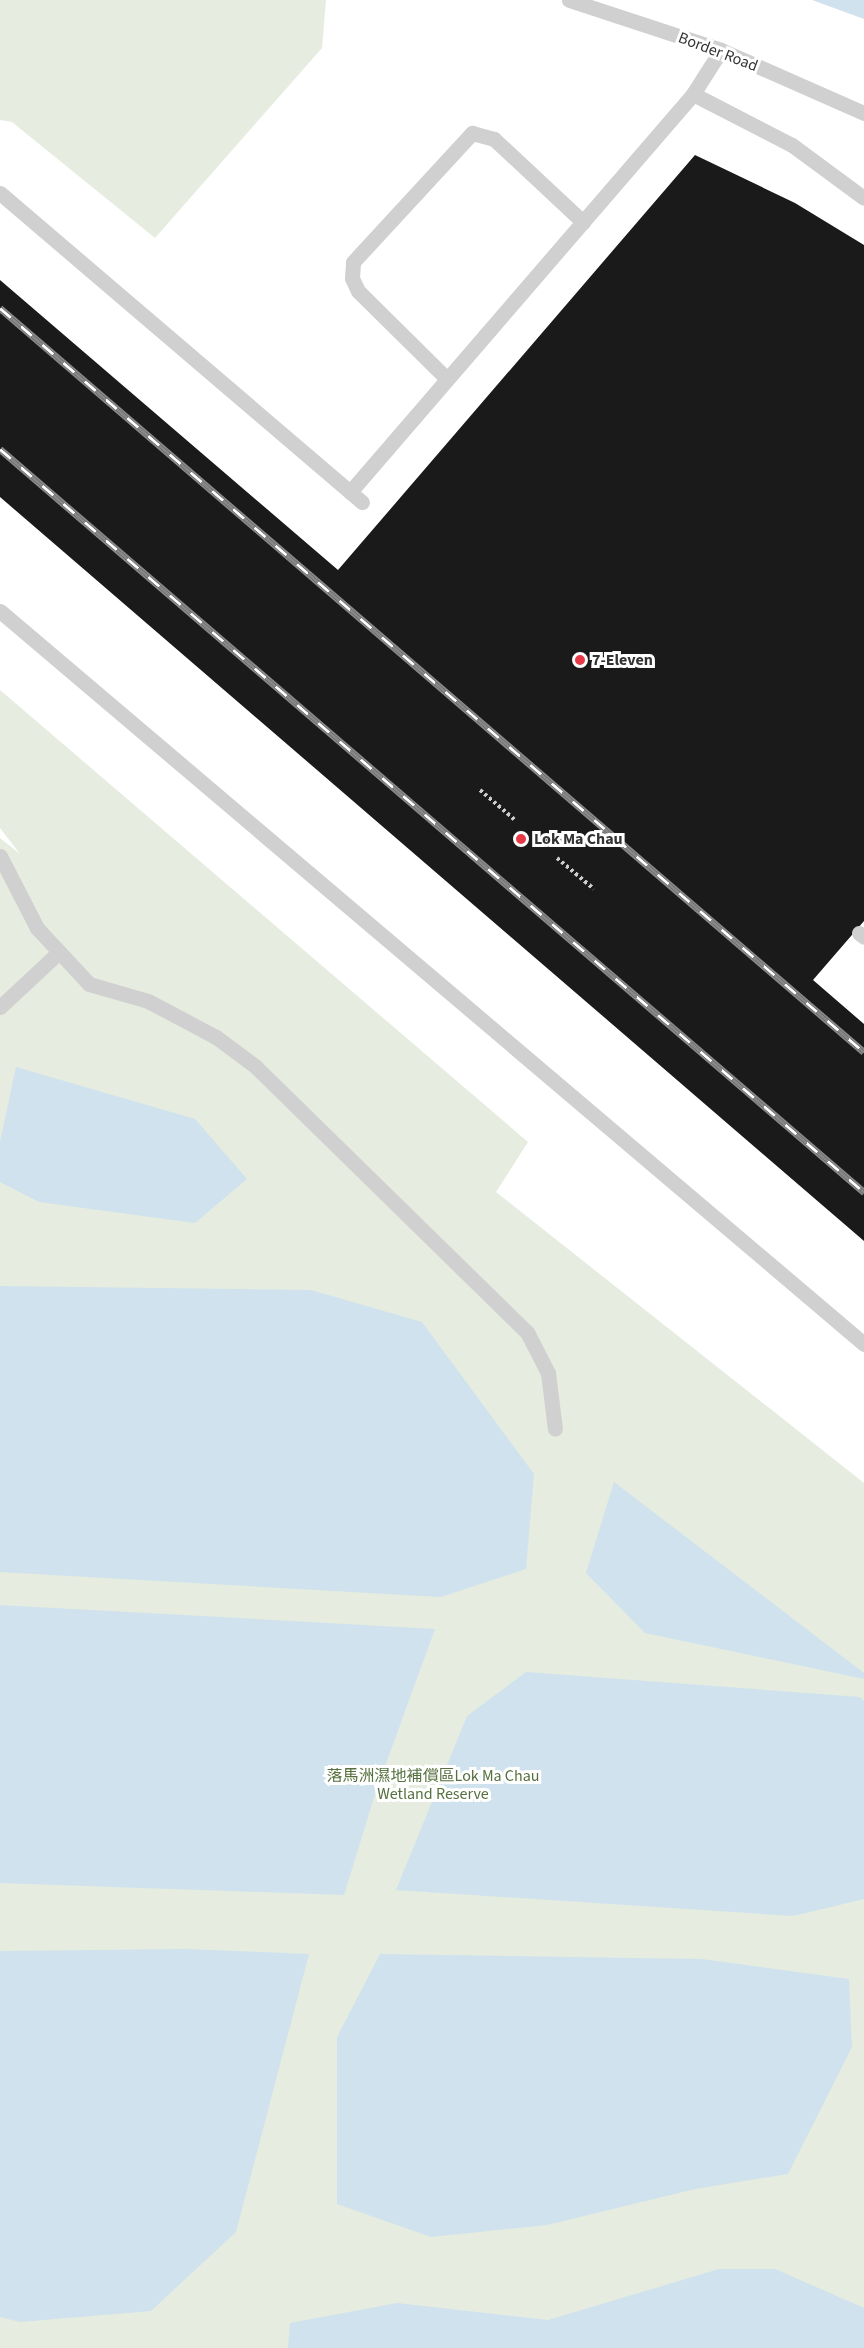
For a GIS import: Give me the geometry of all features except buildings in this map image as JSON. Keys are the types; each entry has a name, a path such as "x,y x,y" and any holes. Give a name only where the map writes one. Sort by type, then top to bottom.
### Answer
{"lane":[{"name":"Border Road","path":"569,0 721,50 864,113"},
{"path":"0,193 356,497 447,379 693,94 721,50"},
{"path":"693,94 792,146 864,198"},
{"path":"447,379 358,291 352,278 353,262 472,133 494,139 583,222"},
{"path":"0,611 864,1344"},
{"path":"0,856 37,928 89,984 148,1001 216,1037 293,1098 527,1332 548,1373 555,1429"},
{"path":"0,1007 59,952"}],"path":[{"path":"480,790 515,820"},
{"path":"557,858 594,889"}],"green space":[{"path":"0,0 326,0 322,48 155,238 12,122 0,120"},
{"name":"落馬洲濕地補償區Lok Ma Chau Wetland Reserve","path":"0,690 528,1142 496,1192 864,1483 864,2348 0,2348 0,838 20,854 0,828"}],"water":[{"path":"812,0 864,0 864,19"},
{"path":"16,1067 195,1119 247,1179 195,1223 39,1202 0,1182 0,1142"},
{"path":"0,1286 311,1290 422,1322 534,1474 526,1569 441,1597 0,1572"},
{"path":"614,1482 864,1673 864,1679 645,1633 586,1573"},
{"path":"0,1605 435,1629 376,1791 344,1895 0,1883"},
{"path":"526,1672 860,1697 864,1701 864,1899 793,1916 396,1890 467,1716"},
{"path":"185,1949 309,1954 236,2232 151,2311 20,2322 0,2317 0,1951"},
{"path":"380,1954 702,1959 849,1979 852,2047 788,2174 695,2189 547,2225 431,2237 337,2204 337,2037"},
{"path":"719,2269 775,2269 864,2308 864,2348 288,2348 290,2323 397,2303 548,2320"}],"railway":[{"path":"0,308 864,1052"},
{"path":"0,449 864,1192"}],"place":[{"name":"7-Eleven","path":"580,660"},
{"name":"Lok Ma Chau","path":"521,839"}]}
